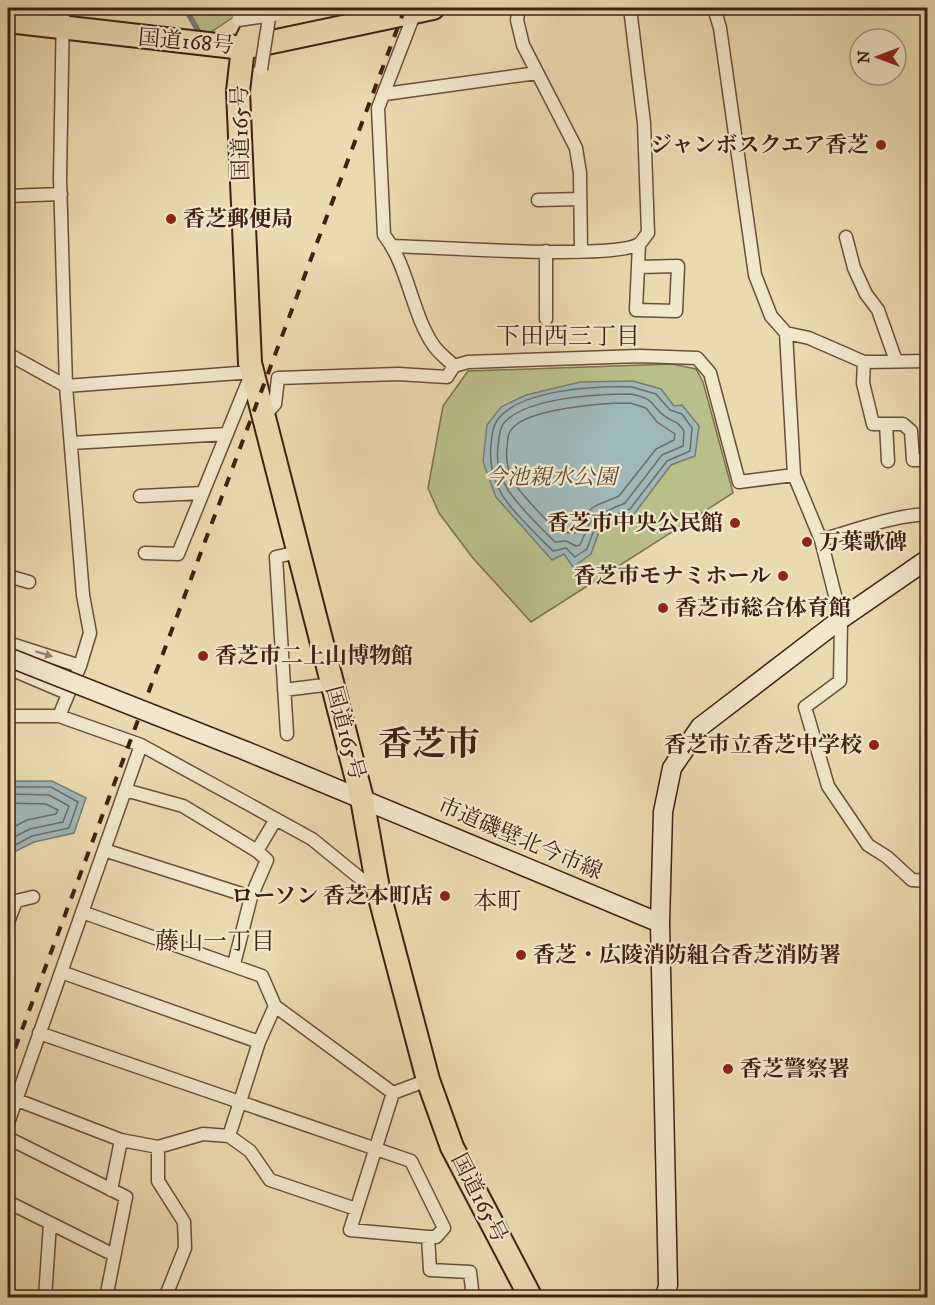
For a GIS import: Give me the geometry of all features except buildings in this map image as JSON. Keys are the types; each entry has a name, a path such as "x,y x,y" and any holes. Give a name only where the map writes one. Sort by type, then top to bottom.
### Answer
{"highway":[{"name":"国道168号","path":"8,21 62,18 243,48 424,10"},
{"path":"270,12 284,25 309,33"},
{"name":"国道165号","path":"270,12 243,48 238,102 248,348 252,372 362,799 379,894 429,1080 452,1147 531,1298"}],"street":[{"path":"519,8 517,20 523,45 576,148 581,251"},
{"path":"630,8 644,123 648,233 639,244 636,310 676,311 678,266 638,267"},
{"path":"714,8 720,28 755,275 771,315 786,333 794,475 821,540 842,620 840,681 806,707 828,786 868,845 912,880 927,881"},
{"path":"424,10 378,108 384,236 392,246 413,303 434,346 454,366"},
{"path":"238,20 270,12 261,69"},
{"path":"59,716 80,666 90,633 83,595 66,386 61,194 62,18"},
{"path":"385,94 537,73"},
{"path":"8,196 61,194"},
{"path":"538,200 580,200"},
{"path":"846,237 854,268 866,294 878,310 896,361"},
{"path":"392,246 581,251 618,249 639,244"},
{"path":"546,250 546,319"},
{"path":"786,333 809,338 864,362 927,361"},
{"path":"8,354 66,386 252,372 178,554 145,553"},
{"path":"264,416 275,404 278,378 398,374 447,377 454,366 468,362 628,357 697,358 710,373 740,482 794,475"},
{"path":"864,362 863,383 873,424 903,424 911,431 913,460 927,460"},
{"path":"886,424 888,461"},
{"path":"71,443 227,434"},
{"path":"140,496 202,493"},
{"path":"821,540 872,526 890,518 927,514"},
{"path":"287,734 276,557 298,552"},
{"path":"665,1298 668,1274 660,923 663,812 672,768 700,727 927,559"},
{"path":"8,576 29,582"},
{"path":"8,643 80,666"},
{"name":"市道磯壁北今市線","path":"8,657 246,751 660,923"},
{"path":"8,668 67,693"},
{"path":"284,690 332,684"},
{"path":"8,716 59,716 141,745 312,839 379,894"},
{"path":"8,1123 141,745"},
{"path":"125,790 183,806 257,851 267,860 251,897 234,964"},
{"path":"257,851 276,819"},
{"path":"104,850 251,897"},
{"path":"8,922 16,901 33,897"},
{"path":"82,912 234,964 262,976 275,1006 393,1093"},
{"path":"61,972 259,1042"},
{"path":"229,1136 259,1042 275,1006"},
{"path":"39,1033 239,1104 374,1147 411,1161 444,1228 436,1237 350,1230 374,1147 393,1093"},
{"path":"393,1093 429,1080"},
{"path":"17,1100 121,1140 158,1147 203,1134 229,1136 250,1151 270,1180 356,1209"},
{"path":"8,1138 126,1197 106,1298"},
{"path":"111,1190 121,1140"},
{"path":"158,1147 158,1181 184,1222 184,1248 165,1298"},
{"path":"8,1202 114,1255"},
{"path":"45,1298 50,1223"},
{"path":"428,1237 430,1270 470,1272 473,1298"}],"green space":[{"path":"187,8 242,8 238,14 208,34 201,32"},
{"name":"今池親水公園","path":"672,364 696,369 703,382 733,493 531,622 472,557 439,513 428,488 443,406 468,371"}],"water":[{"path":"633,381 661,389 674,406 682,405 699,426 695,456 671,465 634,514 606,526 599,532 591,554 573,567 564,554 552,560 496,497 483,462 487,425 501,407 526,395 580,382"},
{"path":"8,781 52,781 86,798 74,833 34,842 8,855"}],"waterway":[{"path":"184,8 198,32"}],"railway":[{"path":"8,1067 405,8"}],"place":[{"name":"ジャンボスクエア香芝","path":"881,145"},
{"name":"香芝郵便局","path":"171,219"},
{"name":"香芝市中央公民館","path":"735,523"},
{"name":"万葉歌碑","path":"807,542"},
{"name":"香芝市モナミホール","path":"783,576"},
{"name":"香芝市総合体育館","path":"663,608"},
{"name":"香芝市二上山博物館","path":"203,656"},
{"name":"香芝市立香芝中学校","path":"874,745"},
{"name":"ローソン 香芝本町店","path":"445,896"},
{"name":"香芝・広陵消防組合香芝消防署","path":"521,955"},
{"name":"香芝警察署","path":"728,1069"}],"district":[{"name":"下田西三丁目","path":"568,337"},
{"name":"香芝市","path":"429,745"},
{"name":"本町","path":"497,902"},
{"name":"藤山一丁目","path":"215,942"}]}
